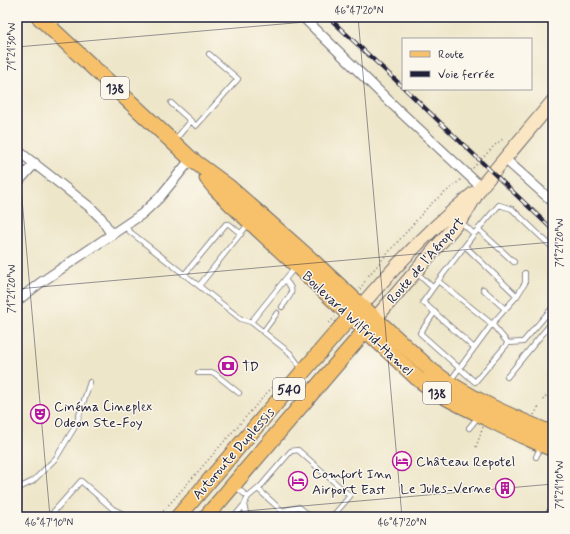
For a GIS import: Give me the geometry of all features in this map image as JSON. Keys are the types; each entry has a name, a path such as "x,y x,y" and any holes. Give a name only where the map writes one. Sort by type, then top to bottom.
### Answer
{"main road":[{"name":"Boulevard Wilfrid-Hamel","path":"39,17 56,22 173,142 191,159 229,187 356,311 365,330 428,386 449,399 522,436 543,450"},
{"name":"Route de l'Aéroport","path":"365,330 460,220 481,187 553,101"},
{"name":"Boulevard Wilfrid-Hamel","path":"191,159 215,188 297,265 356,311 375,319 418,360 448,383 471,396 553,434"},
{"name":"Route de l'Aéroport","path":"356,311 445,218 481,187"},
{"name":"Autoroute Duplessis","path":"178,517 356,311"},
{"name":"Autoroute Duplessis","path":"206,517 365,330"}],"street":[{"path":"303,17 392,104 481,187"},
{"path":"17,150 91,208 101,218 112,235"},
{"path":"17,300 125,226 160,198 191,159"},
{"path":"505,159 553,202"},
{"path":"17,183 35,163"},
{"path":"551,517 553,512"}],"lane":[{"path":"171,103 196,126 238,79 210,54"},
{"path":"173,142 191,121"},
{"path":"474,348 423,302 474,234 499,205 512,209 553,248"},
{"path":"460,220 474,234"},
{"path":"199,286 250,222"},
{"path":"184,275 226,224 229,224 241,234"},
{"path":"125,226 129,231 241,319 251,322 290,353 298,364 305,370"},
{"path":"478,229 514,262"},
{"path":"465,246 517,296"},
{"path":"251,322 297,265"},
{"path":"416,272 433,288"},
{"path":"448,383 492,324 517,296 525,283 525,273"},
{"path":"282,307 292,293 292,287 285,280"},
{"path":"438,281 492,324 508,343"},
{"path":"483,290 505,309"},
{"path":"434,312 420,333 475,382 508,343 523,342 553,307"},
{"path":"263,332 277,313"},
{"path":"507,377 553,321"},
{"path":"198,373 214,373 239,393"},
{"path":"17,489 33,482 56,458 76,424 90,382"},
{"path":"469,428 483,416"},
{"path":"234,517 244,505 248,497 258,489 291,451 298,450 350,496 332,517"},
{"path":"49,517 81,481 113,509 130,517"},
{"path":"234,485 248,497"},
{"path":"258,489 282,511 299,507 311,517"},
{"path":"244,505 248,517"},
{"path":"113,509 118,517"}],"path":[{"path":"360,289 369,276 434,199 448,191 503,139"},
{"path":"158,517 280,380"},
{"path":"543,400 546,396"},
{"path":"532,418 539,406"},
{"path":"476,446 483,416"}],"railway":[{"path":"328,17 402,86"},
{"path":"406,90 553,230"}],"place":[{"name":"TD","path":"228,366"},
{"name":"Cinéma Cineplex Odeon Ste-Foy","path":"40,414"},
{"name":"Château Repotel","path":"402,461"},
{"name":"Comfort Inn Airport East","path":"298,481"},
{"name":"Le Jules-Verne","path":"505,488"}]}
